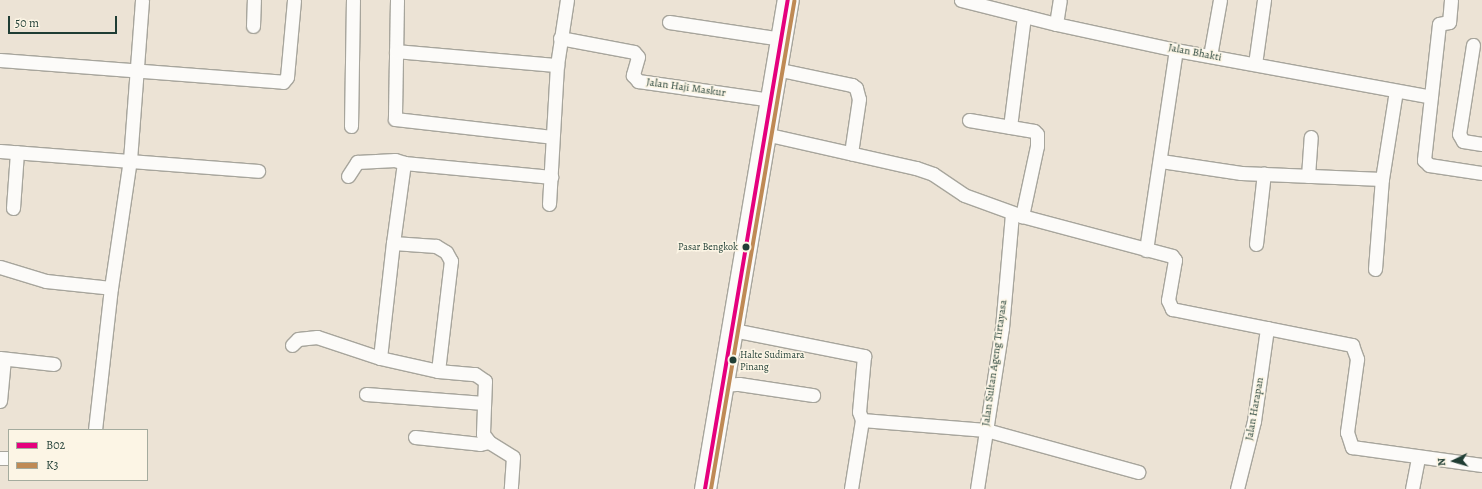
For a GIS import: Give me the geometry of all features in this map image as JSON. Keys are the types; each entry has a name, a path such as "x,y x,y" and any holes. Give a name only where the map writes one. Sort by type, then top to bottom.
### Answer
{"main road":[{"path":"705,489 788,0"}],"street":[{"path":"95,429 111,288 130,160 135,71 142,0"},
{"path":"253,26 254,0"},
{"path":"0,60 283,82 287,77 294,0"},
{"path":"351,126 353,0"},
{"path":"397,0 395,119 552,137"},
{"path":"549,204 557,65 567,0"},
{"name":"Jalan Bhakti","path":"962,0 1056,24 1176,50 1431,97"},
{"path":"1056,24 1060,0"},
{"path":"1210,56 1220,0"},
{"path":"1255,64 1264,0"},
{"path":"1451,0 1449,22 1439,24 1431,97 1426,164 1482,173"},
{"path":"969,120 1010,127 1024,16"},
{"path":"669,22 782,39"},
{"name":"Jalan Haji Maskur","path":"560,38 634,52 638,57 633,75 638,81 771,100"},
{"path":"1473,45 1459,134 1463,141 1482,144"},
{"path":"1146,250 1161,161 1176,50"},
{"path":"396,51 557,65"},
{"path":"776,69 852,85 856,88 860,99 851,153"},
{"path":"1375,269 1382,179 1396,91"},
{"name":"Jalan Sultan Ageng Tirtayasa","path":"977,489 1002,328 1017,214 1038,140 1034,131 1010,127"},
{"path":"765,134 851,153 933,174 964,195 1017,214 1174,258 1168,300 1172,310 1352,345 1358,359 1347,432 1352,447 1482,465"},
{"path":"1308,176 1311,137"},
{"path":"0,150 258,171"},
{"path":"13,208 17,152"},
{"path":"348,176 358,162 395,160 404,163 551,177"},
{"path":"1161,161 1211,169 1308,176 1382,179"},
{"path":"380,358 404,163"},
{"path":"1256,244 1264,173"},
{"path":"393,243 436,246 446,252 452,261 438,371"},
{"path":"0,267 46,281 111,288"},
{"name":"Jalan Harapan","path":"1237,489 1254,422 1267,328"},
{"path":"733,330 861,354 865,358 859,412 862,420 851,489"},
{"path":"292,345 298,339 317,337 380,358 438,371 481,377 485,381 483,434 489,442 508,452 512,457 511,489"},
{"path":"0,401 2,358 54,364"},
{"path":"723,385 739,384 812,395"},
{"path":"366,394 484,403"},
{"path":"862,420 986,430 1138,472"},
{"path":"415,437 480,444 489,442"},
{"path":"1412,489 1418,457"}],"transit line":[{"name":"B02","path":"705,489 788,0"},
{"name":"K3","path":"711,489 794,1"}],"place":[{"name":"Pasar Bengkok","path":"746,247"},
{"name":"Halte Sudimara Pinang","path":"733,360"}]}
